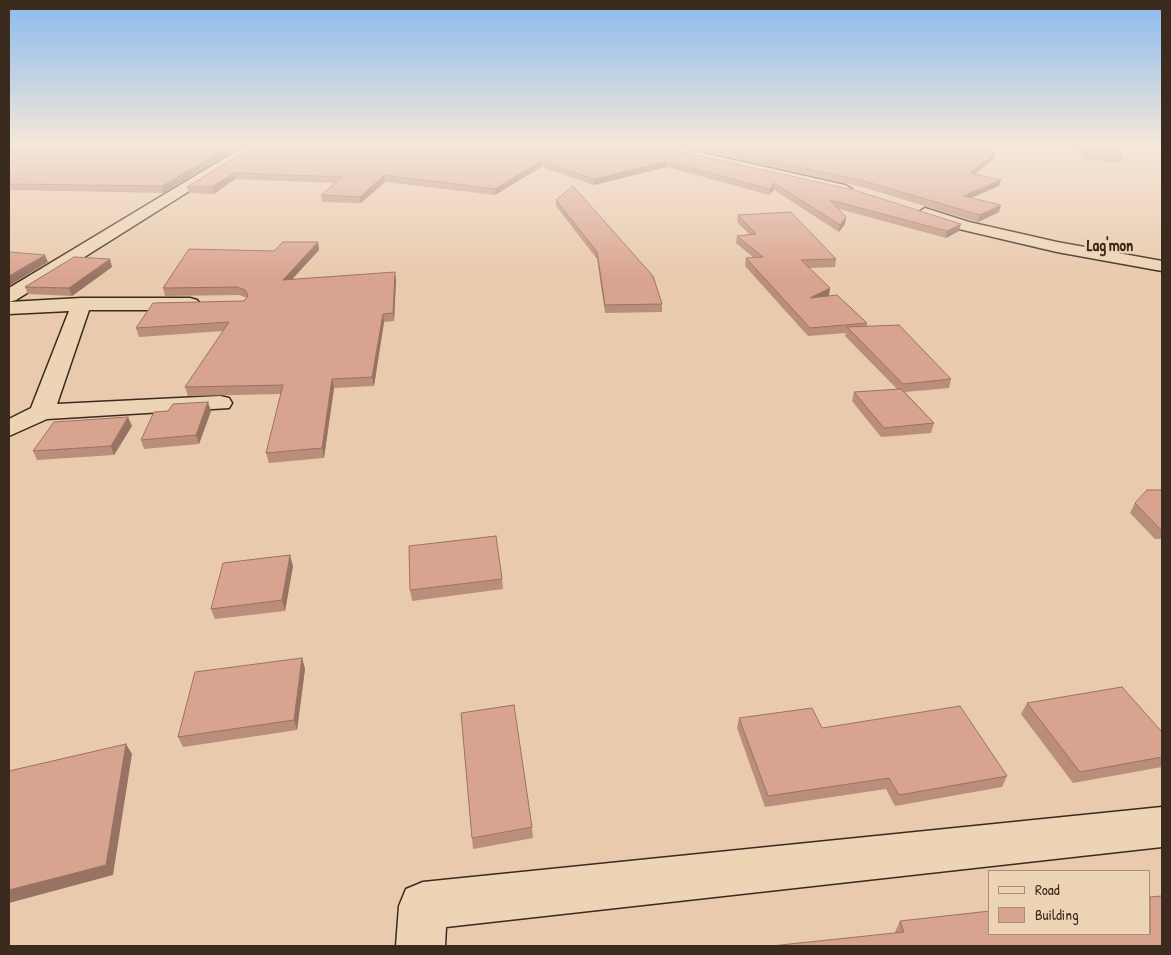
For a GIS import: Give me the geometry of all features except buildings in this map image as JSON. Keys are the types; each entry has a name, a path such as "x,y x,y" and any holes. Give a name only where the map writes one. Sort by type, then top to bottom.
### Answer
{"street":[{"path":"9,296 182,189"},
{"path":"842,189 857,192"},
{"path":"911,209 965,226 1057,248 1162,266"},
{"path":"42,412 81,304"},
{"path":"9,308 81,304 211,304"},
{"path":"9,428 42,412 220,403"},
{"path":"421,946 423,906 1162,827"}],"district":[{"name":"Lag'mon","path":"1110,247"}]}
